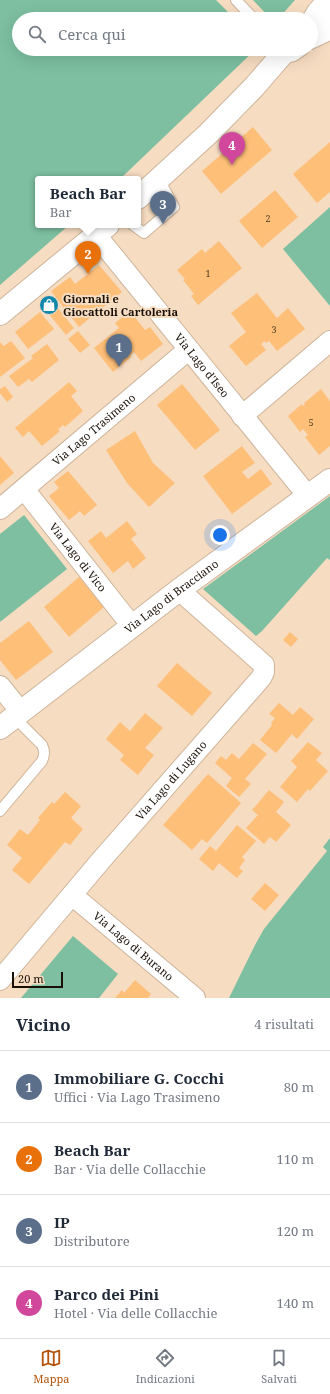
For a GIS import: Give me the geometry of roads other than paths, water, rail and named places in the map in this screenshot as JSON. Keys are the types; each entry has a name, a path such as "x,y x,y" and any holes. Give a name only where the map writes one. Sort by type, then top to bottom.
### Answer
{"main road":[{"path":"318,25 330,20"},
{"path":"141,195 214,128 283,56"},
{"path":"0,314 102,230"},
{"name":"Via Lago di Bracciano","path":"12,719 179,590 330,480"}],"street":[{"path":"317,12 327,0"},
{"name":"Via Lago d'Iseo","path":"102,230 188,350 308,496"},
{"path":"242,416 330,341"},
{"name":"Via Lago Trasimeno","path":"0,509 188,350"},
{"name":"Via Lago di Vico","path":"24,489 132,626"},
{"name":"Via Lago di Lugano","path":"0,980 103,858 261,678 264,672 264,665 179,590"},
{"path":"0,686 12,719"},
{"name":"Via Lago di Burano","path":"72,895 195,998"}],"lane":[{"path":"236,0 247,12"},
{"path":"318,41 330,35"},
{"path":"137,228 144,233 174,207 159,179"},
{"path":"0,811 42,761 44,756 44,749 42,745 21,724 12,719"}],"place":[{"name":"Parco dei Pini","path":"232,165"},
{"name":"IP","path":"163,224"},
{"name":"Beach Bar","path":"88,274"},
{"name":"Giornali e Giocattoli Cartoleria","path":"49,305"},
{"name":"Immobiliare G. Cocchi","path":"119,367"}]}
